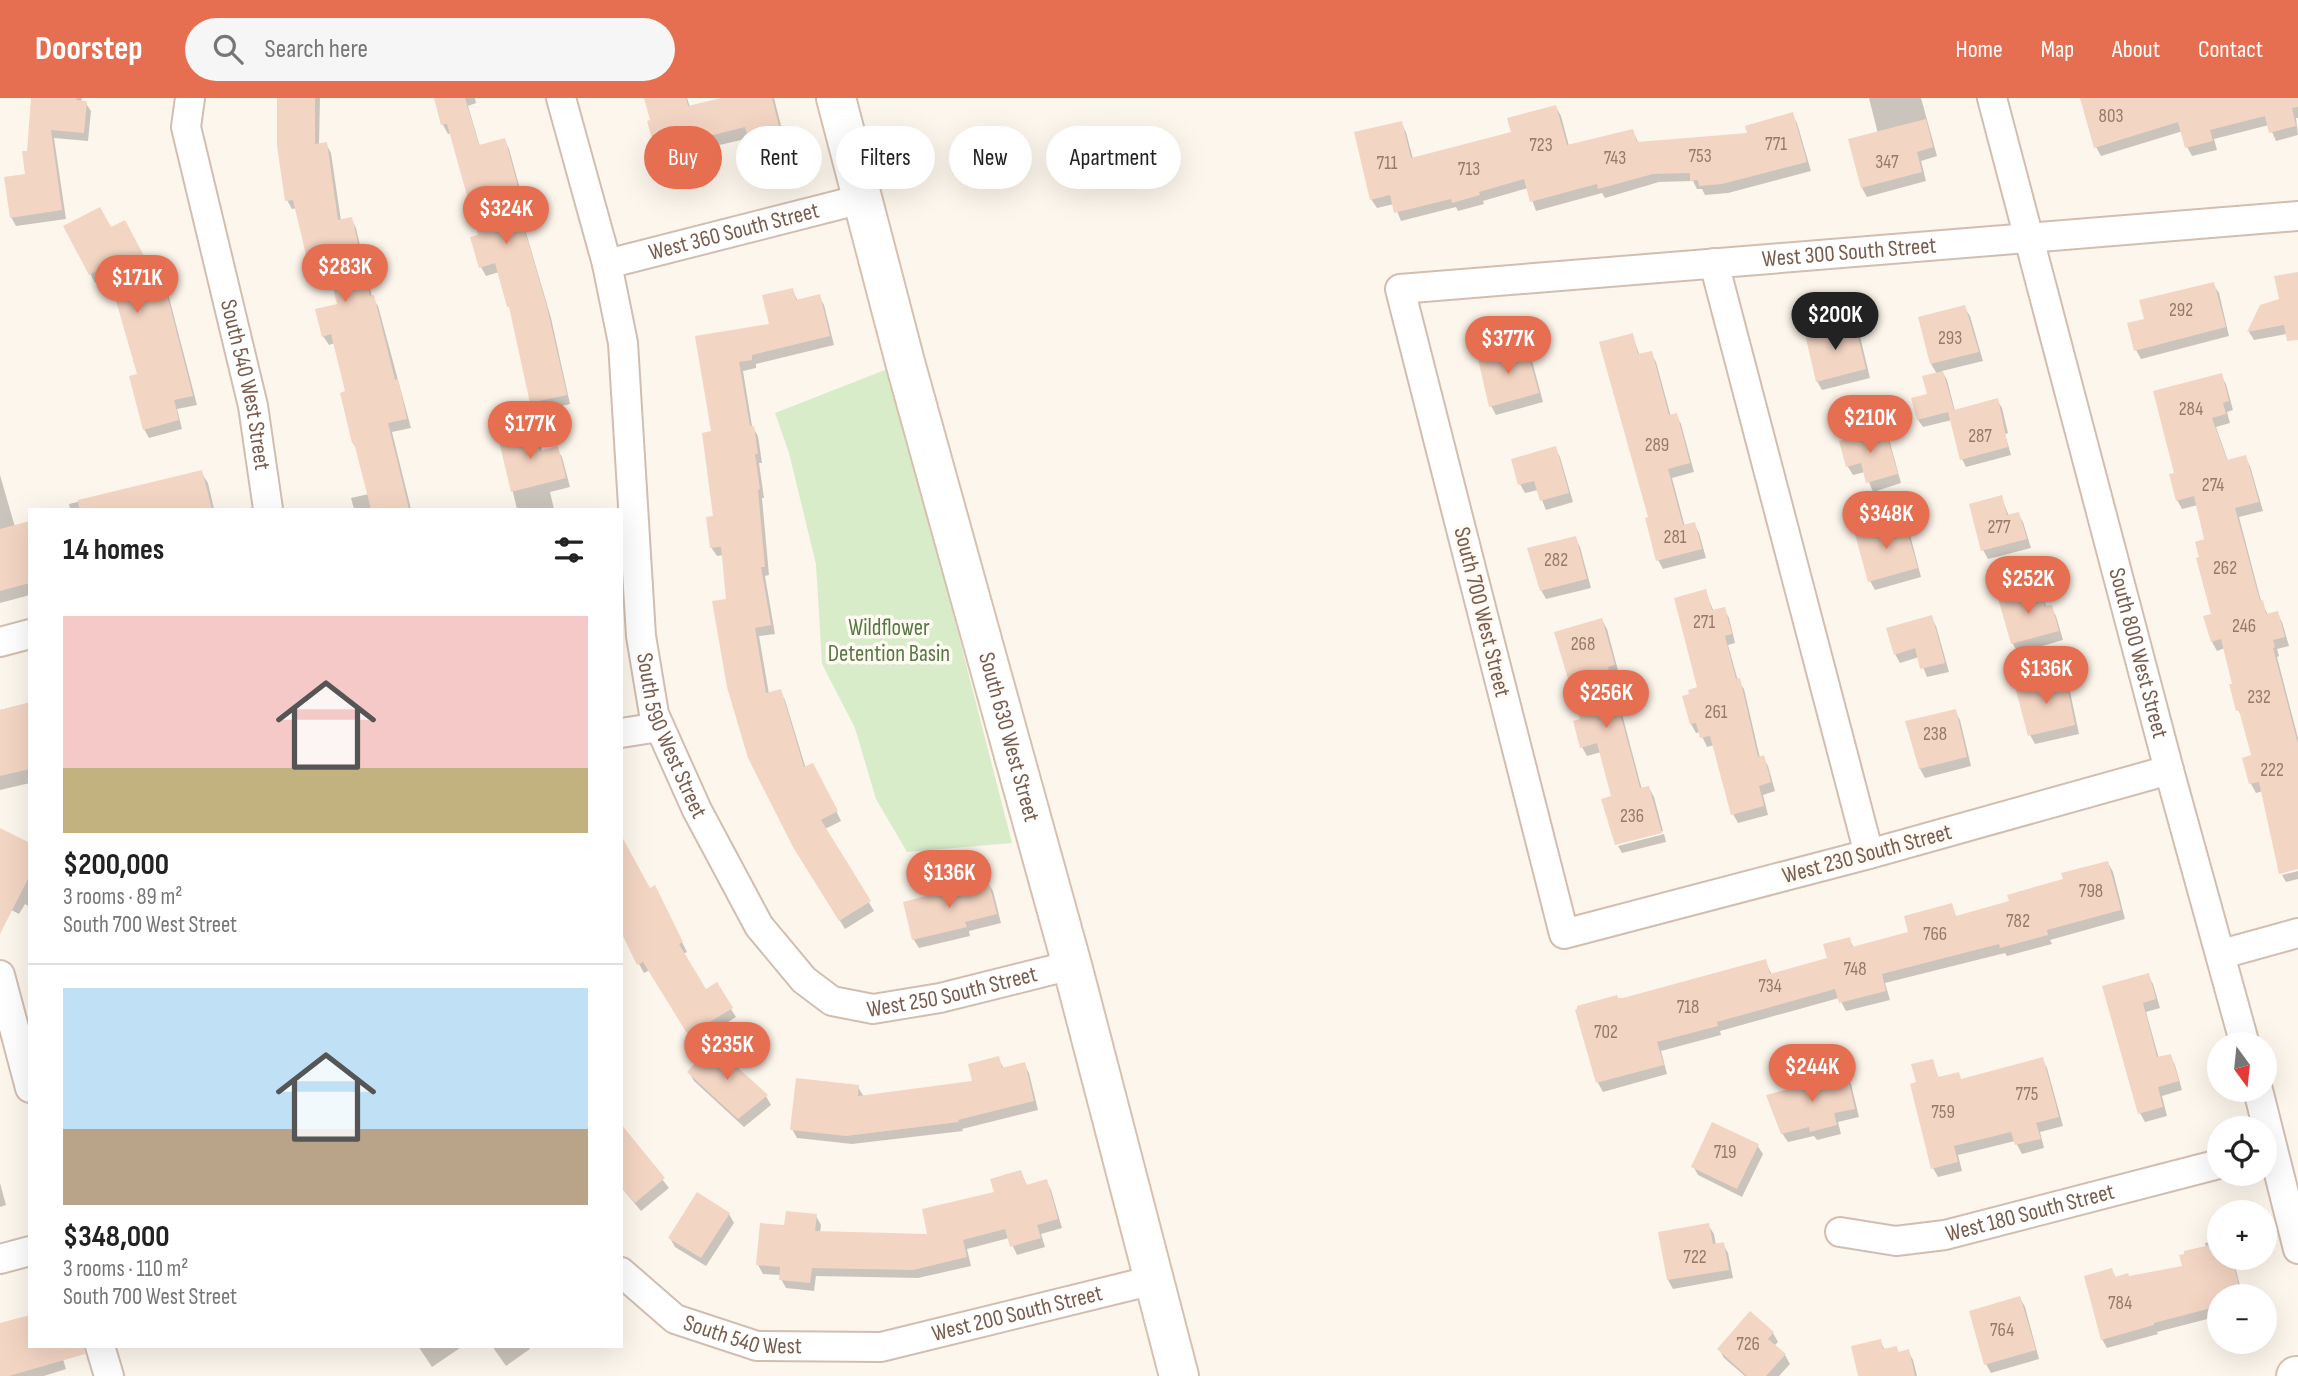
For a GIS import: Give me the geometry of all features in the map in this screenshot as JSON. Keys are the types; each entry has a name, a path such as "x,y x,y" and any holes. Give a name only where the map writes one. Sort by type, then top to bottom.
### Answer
{"street":[{"name":"South 540 West Street","path":"190,98 186,127 253,407 268,508"},
{"name":"South 590 West Street","path":"561,98 607,264 623,344 641,636 654,714 697,810 759,926 804,980 832,1001"},
{"name":"South 630 West Street","path":"836,98 905,362 1072,965 1179,1376"},
{"name":"South 800 West Street","path":"1992,98 2169,770 2242,1032"},
{"name":"West 360 South Street","path":"607,264 862,199"},
{"name":"West 300 South Street","path":"1400,289 2298,215"},
{"path":"1714,263 1869,854"},
{"name":"South 700 West Street","path":"1400,289 1564,934"},
{"path":"0,642 28,635"},
{"path":"623,733 659,727"},
{"name":"West 230 South Street","path":"1564,934 1869,854 2169,770"},
{"path":"2221,954 2298,933"},
{"name":"West 250 South Street","path":"832,1001 873,1009 940,998 1072,965"},
{"path":"0,975 28,1080"},
{"name":"West 180 South Street","path":"1840,1232 1896,1241 1945,1235 2207,1167"},
{"path":"2277,1178 2298,1249"},
{"path":"0,1259 28,1252"},
{"name":"South 540 West","path":"623,1274 675,1319 758,1346 881,1347"},
{"name":"West 200 South Street","path":"881,1347 1154,1280"},
{"path":"101,1348 109,1376"}],"green space":[{"name":"Wildflower Detention Basin","path":"890,368 1012,843 907,852 876,799 855,728 822,664 816,564 789,453 775,413"}],"building":[{"path":"31,98 77,98 76,100 87,101 84,133 51,130 62,210 10,218 4,177 25,174 22,151 27,151"},
{"path":"277,98 315,98 315,144 327,142 338,220 352,217 370,296 374,295 395,380 398,379 407,419 388,423 409,508 371,508 340,393 345,391 331,334 322,337 315,309 337,304 325,255 307,259 293,200 285,201 277,146"},
{"path":"434,98 465,98 479,145 505,138 521,198 516,200 547,307 567,395 530,403 509,307 495,263 479,268 470,237 478,235 447,124 441,125"},
{"path":"644,98 686,98 688,106 721,98 772,98 779,126 736,126 736,129 722,133 722,126 648,126 647,121 650,120"},
{"path":"2080,98 2298,98 2298,107 2292,108 2296,126 2269,133 2265,116 2210,130 2213,141 2185,148 2178,122 2094,148"},
{"path":"1556,105 1567,145 1633,129 1637,142 1747,133 1745,126 1793,112 1807,162 1722,184 1699,186 1698,180 1690,181 1690,173 1653,174 1598,189 1597,184 1530,202 1524,179 1452,203 1451,199 1394,213 1390,195 1370,200 1354,132 1402,121 1411,158 1511,132 1507,118"},
{"path":"1926,119 1933,147 1917,152 1922,172 1861,188 1848,139"},
{"path":"100,207 111,227 125,220 153,273 161,271 193,396 174,400 179,420 143,430 129,376 137,374 106,266 89,275 63,226"},
{"path":"2298,272 2298,340 2287,341 2284,325 2247,332 2260,305 2279,299 2274,276"},
{"path":"2214,282 2226,327 2134,351 2127,323 2144,319 2139,300"},
{"path":"793,288 796,300 820,294 830,336 752,355 752,360 739,362 750,426 754,426 758,454 755,454 765,567 761,567 771,625 755,628 766,693 781,689 804,767 813,763 838,811 821,820 871,901 839,921 793,847 748,758 727,687 712,601 726,599 721,547 710,548 706,517 713,516 702,433 711,431 695,336 769,324 762,295"},
{"path":"1965,305 1979,352 1930,364 1918,317"},
{"path":"1854,321 1866,369 1816,382 1805,334"},
{"path":"1633,333 1638,354 1652,351 1669,415 1677,413 1690,463 1668,469 1683,525 1695,522 1702,549 1656,561 1645,518 1648,517 1599,342"},
{"path":"1526,346 1539,393 1489,407 1478,359"},
{"path":"1943,371 1954,410 1998,398 2008,447 1960,460 1948,412 1917,420 1911,398 1927,394 1922,376"},
{"path":"2222,373 2229,401 2223,403 2226,414 2212,418 2227,460 2246,455 2259,502 2235,508 2260,601 2263,600 2266,614 2278,611 2285,637 2273,640 2273,648 2298,744 2298,869 2279,874 2259,782 2249,784 2242,758 2251,755 2229,684 2232,684 2221,639 2211,642 2203,616 2211,614 2196,558 2199,557 2195,542 2204,539 2194,496 2176,501 2169,474 2174,473 2153,391"},
{"path":"535,428 540,451 558,446 566,478 511,492 498,437"},
{"path":"1885,428 1898,474 1866,483 1861,463 1846,467 1839,441"},
{"path":"1556,446 1569,493 1540,501 1534,481 1518,485 1511,459"},
{"path":"202,470 212,508 79,508 78,500"},
{"path":"2002,495 2007,515 2019,512 2027,539 1981,551 1969,504"},
{"path":"1904,521 1918,568 1868,582 1855,534"},
{"path":"28,522 28,584 0,591 0,529"},
{"path":"1576,536 1587,579 1540,591 1527,548"},
{"path":"2040,587 2045,606 2052,605 2059,631 2011,644 1998,598"},
{"path":"1706,589 1712,610 1725,607 1732,634 1725,636 1736,679 1740,678 1758,757 1764,755 1771,782 1759,786 1764,806 1731,815 1710,736 1700,738 1696,723 1690,724 1682,696 1697,687 1674,598"},
{"path":"1932,615 1945,663 1920,669 1915,648 1894,655 1886,628"},
{"path":"1602,618 1615,665 1608,667 1640,788 1649,786 1662,833 1615,845 1601,799 1611,796 1597,743 1580,748 1573,721 1580,719 1554,632"},
{"path":"2065,676 2075,725 2028,736 2016,690"},
{"path":"28,703 28,769 0,776 0,710"},
{"path":"1956,709 1967,757 1919,769 1905,721"},
{"path":"0,828 28,842 28,879 0,934"},
{"path":"623,839 650,888 655,885 683,942 679,944 706,989 717,982 733,1008 688,1035 643,962 637,965 623,936"},
{"path":"2108,861 2121,910 2047,930 2048,935 2000,948 1999,944 1882,974 1886,991 1839,1003 1835,989 1717,1022 1718,1026 1657,1042 1664,1065 1596,1083 1575,1010 1577,1006 1617,995 1618,998 1623,998 1766,959 1770,974 1827,958 1823,944 1850,937 1852,947 1908,932 1904,916 1952,903 1956,916 2009,901 2007,895 2063,879 2061,873"},
{"path":"988,880 997,914 965,922 967,927 912,940 903,902"},
{"path":"2149,973 2156,999 2143,1003 2157,1057 2171,1054 2179,1081 2158,1087 2163,1107 2138,1114 2102,986"},
{"path":"712,1044 768,1095 738,1119 687,1072"},
{"path":"999,1056 1002,1068 1025,1062 1034,1101 958,1120 959,1122 846,1136 790,1130 796,1078 859,1085 858,1096 972,1081 968,1064"},
{"path":"2043,1057 2059,1117 2036,1123 2041,1139 2015,1145 2011,1132 1954,1146 1958,1162 1931,1169 1910,1084 1916,1082 1911,1064 1933,1059 1938,1077 1959,1072 1961,1079"},
{"path":"1847,1073 1855,1109 1834,1113 1837,1125 1810,1132 1809,1127 1781,1134 1766,1095"},
{"path":"1712,1122 1759,1144 1737,1189 1691,1167"},
{"path":"623,1126 665,1178 635,1203 623,1189"},
{"path":"1021,1170 1026,1185 1047,1179 1058,1219 1037,1225 1041,1238 1010,1247 1005,1229 963,1240 967,1257 913,1270 812,1268 810,1283 779,1280 780,1267 756,1265 760,1223 784,1225 786,1211 817,1214 815,1231 927,1234 922,1209 994,1192 990,1179"},
{"path":"697,1192 730,1213 701,1258 668,1238"},
{"path":"1709,1223 1713,1244 1724,1242 1729,1270 1667,1280 1658,1232"},
{"path":"2207,1246 2207,1270 2235,1270 2239,1284 2207,1284 2207,1309 2101,1340 2084,1276 2112,1268 2115,1277 2182,1266 2179,1255 2184,1254 2184,1251"},
{"path":"2020,1296 2036,1350 1984,1365 1969,1311"},
{"path":"1750,1311 1774,1332 1768,1339 1786,1354 1766,1376 1747,1376 1717,1349"},
{"path":"28,1316 28,1348 84,1348 85,1354 9,1376 0,1376 0,1323"},
{"path":"1881,1339 1883,1349 1897,1346 1898,1352 1909,1349 1915,1376 1858,1376 1851,1346"}]}
